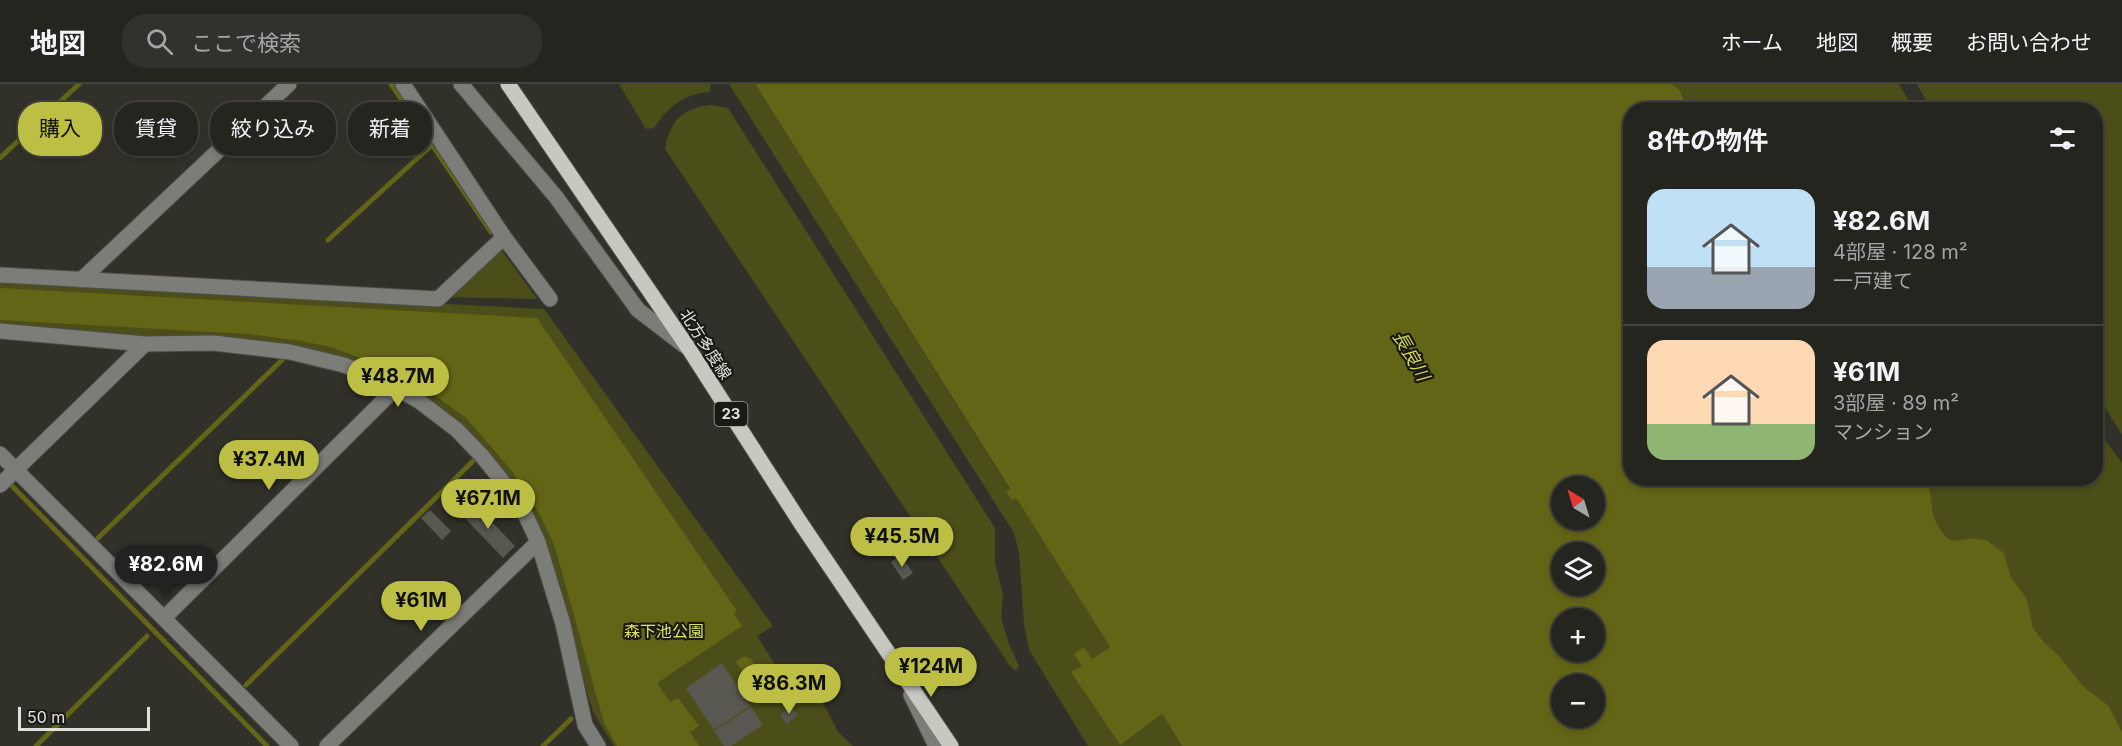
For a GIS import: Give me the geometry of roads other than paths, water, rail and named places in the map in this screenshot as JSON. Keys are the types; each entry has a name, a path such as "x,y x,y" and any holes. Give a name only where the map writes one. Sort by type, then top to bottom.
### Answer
{"main road":[{"name":"北方多度線","path":"508,84 689,349 800,522 898,664 951,746"}],"street":[{"path":"81,280 289,84"},
{"path":"403,84 504,237 550,299"},
{"path":"461,84 549,188 638,310 689,349"},
{"path":"0,275 438,299 504,237"},
{"path":"0,331 145,344 213,343 290,352 344,365 419,401 457,430 482,456 525,513 538,542 563,624 585,725 598,746"},
{"path":"0,485 145,344"},
{"path":"165,617 396,388"},
{"path":"0,454 165,617 291,746"},
{"path":"327,746 538,542"},
{"path":"898,664 936,746"}],"water":[{"name":"長良川","path":"755,84 1672,84 1680,90 1684,102 1623,102 1623,486 1926,486 1930,490 1933,514 1946,537 1953,541 1973,538 1987,540 2004,553 2011,577 2027,599 2033,628 2083,686 2109,706 2122,732 2122,746 1182,746 1162,714 1120,745 1071,672 1082,666 1074,654 1084,647 1092,659 1110,647 1016,498 1012,500 1006,492 1010,489"},
{"name":"森下池公園","path":"0,288 537,318 737,611 734,614 742,626 657,683 670,702 678,698 699,726 690,732 699,746 617,746 604,723 554,544 540,515 512,471 465,417 424,388 373,363 331,347 301,341 248,334 0,320"},
{"path":"744,656 750,658 764,677 762,686 755,690 736,662"}],"waterway":[{"path":"0,158 79,84"},
{"path":"391,84 491,232"},
{"path":"328,240 420,156"},
{"path":"98,538 282,360"},
{"path":"246,685 475,459"},
{"path":"12,486 267,746"},
{"path":"36,746 147,636"},
{"path":"543,746 571,719"}]}
